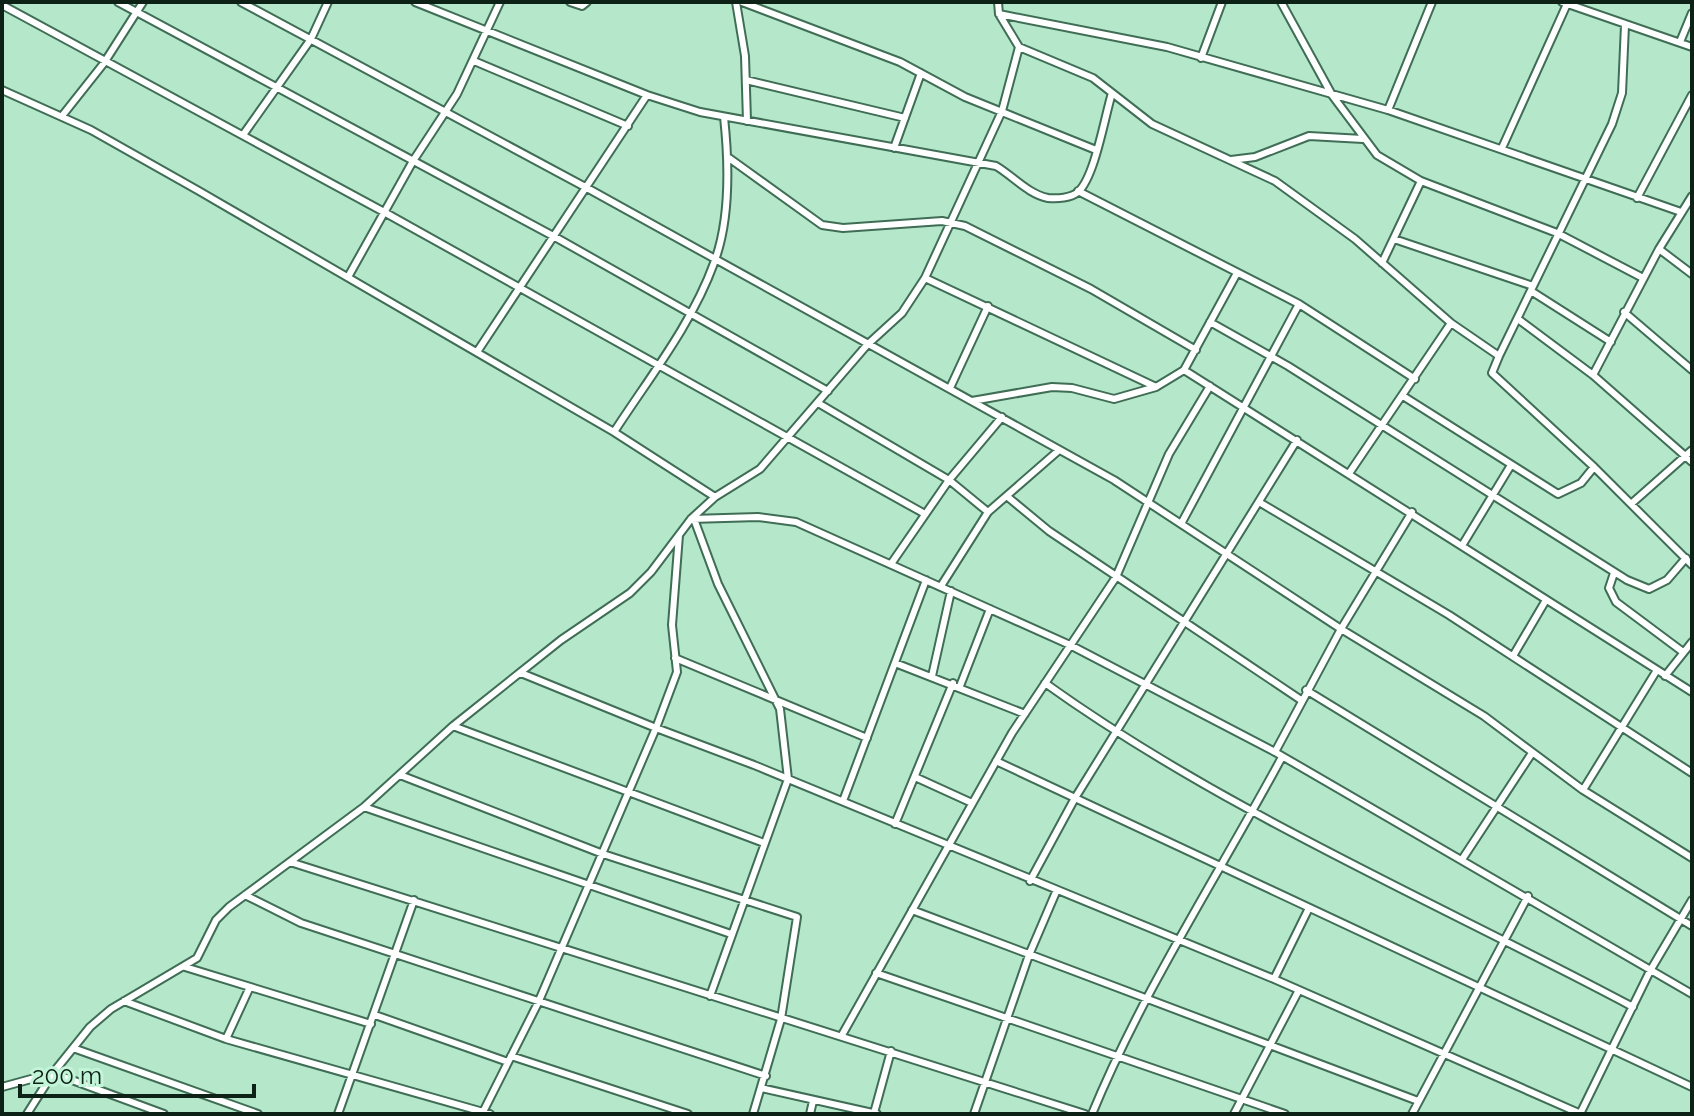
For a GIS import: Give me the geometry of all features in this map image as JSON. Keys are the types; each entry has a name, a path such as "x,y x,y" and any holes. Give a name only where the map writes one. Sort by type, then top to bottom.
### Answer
{"street":[{"path":"118,2 555,237 828,391"},
{"path":"62,116 104,63 143,2"},
{"path":"241,2 587,188 1151,502 1341,629 1484,716 1583,790 1692,858"},
{"path":"243,135 311,39 328,2"},
{"path":"415,2 647,95 724,117 996,166 1033,192 1048,198 1065,197 1078,191 1096,150 1112,93"},
{"path":"348,277 474,61 500,2"},
{"path":"570,2 582,6 587,2"},
{"path":"747,121 739,2 851,42 1096,150"},
{"path":"997,2 999,14 1019,47 1093,78 1152,124 1275,181 1382,263 1451,323 1499,356"},
{"path":"1201,58 1222,2"},
{"path":"1281,2 1332,95 1377,155 1421,181 1557,233 1643,278"},
{"path":"1388,110 1432,2"},
{"path":"1591,13 1594,2"},
{"path":"1502,148 1564,3 1692,47"},
{"path":"2,5 384,212 925,514"},
{"path":"1680,42 1692,13"},
{"path":"999,14 1151,44 1388,110 1681,212"},
{"path":"1625,25 1622,93 1585,181 1557,233 1492,373 1594,467 1692,565"},
{"path":"40,1114 29,1112 53,1073 90,1027 124,1001 197,958 216,920 364,807 453,726 561,640 630,593 715,497 760,469 867,345 902,313 925,278 1002,111 1019,47"},
{"path":"474,61 628,126"},
{"path":"894,148 921,73"},
{"path":"746,80 905,118"},
{"path":"2,90 62,116 348,277 614,432 715,497"},
{"path":"477,352 647,95"},
{"path":"1637,198 1692,95"},
{"path":"1684,110 1692,115"},
{"path":"614,432 690,315 715,261 729,158 724,117"},
{"path":"1230,161 1255,157 1309,136 1363,139"},
{"path":"729,158 822,225 843,228 911,221 952,222 1091,289 1196,350"},
{"path":"1382,263 1421,181"},
{"path":"1078,191 1299,304 1415,379"},
{"path":"1593,375 1624,312 1692,196"},
{"path":"1394,239 1532,289 1611,342"},
{"path":"1659,249 1692,274"},
{"path":"972,401 1052,387 1072,388 1114,399 1156,387 1184,370 1237,273"},
{"path":"925,278 1156,387"},
{"path":"1181,524 1299,304"},
{"path":"950,388 988,306"},
{"path":"1624,312 1692,370"},
{"path":"1518,319 1593,375 1689,459"},
{"path":"1210,322 1383,425 1614,573 1649,589 1667,580 1686,558"},
{"path":"1350,472 1451,323"},
{"path":"1184,370 1350,472 1692,692"},
{"path":"842,1035 996,761 1116,577 1151,502 1169,454 1210,386"},
{"path":"1403,396 1558,494 1581,483 1594,467"},
{"path":"818,403 949,480 988,512"},
{"path":"891,564 949,480 1002,417"},
{"path":"1030,881 1075,798 1297,440"},
{"path":"1631,504 1689,459 1692,450"},
{"path":"941,586 988,512 1009,498 1058,451"},
{"path":"1463,544 1511,465"},
{"path":"1009,498 1116,577 1301,700"},
{"path":"1259,502 1376,570 1692,773"},
{"path":"1275,752 1306,690 1412,512"},
{"path":"693,519 758,517 796,522 1070,645 1275,752 1463,858 1692,994"},
{"path":"693,519 718,584 776,699 782,722 788,779 710,996"},
{"path":"124,1001 226,1039 485,1113 563,947 675,686 672,625 679,535"},
{"path":"1614,573 1609,588 1616,602 1683,652"},
{"path":"843,801 926,580"},
{"path":"932,676 951,591"},
{"path":"1513,656 1546,600"},
{"path":"895,824 990,609"},
{"path":"1665,676 1692,642"},
{"path":"675,658 867,738"},
{"path":"895,663 1025,714"},
{"path":"1583,790 1619,726 1657,670"},
{"path":"521,673 843,801 947,847 1274,979 1580,1114 1650,971 1692,900"},
{"path":"1045,683 1116,734 1253,811 1505,938 1633,1007"},
{"path":"1306,690 1496,803 1692,926"},
{"path":"453,726 628,795 764,843"},
{"path":"1463,858 1496,803 1532,753"},
{"path":"1092,1114 1116,1055 1176,940 1207,884 1223,865 1282,757"},
{"path":"996,761 1692,1087"},
{"path":"400,775 603,854 797,917 781,1019 753,1114"},
{"path":"915,777 972,803"},
{"path":"364,807 731,934"},
{"path":"290,862 1085,1114"},
{"path":"974,1114 1029,955 1056,892"},
{"path":"245,895 288,918 766,1076"},
{"path":"1412,1114 1528,896"},
{"path":"338,1114 414,900"},
{"path":"1274,979 1309,908"},
{"path":"912,910 1269,1042 1418,1101"},
{"path":"185,967 371,1024"},
{"path":"876,973 1285,1114"},
{"path":"226,1039 249,989"},
{"path":"1234,1114 1269,1042 1299,990"},
{"path":"375,1015 688,1114"},
{"path":"73,1048 258,1114"},
{"path":"761,1088 875,1114 891,1051"},
{"path":"2,1087 53,1073 164,1114"},
{"path":"810,1114 813,1101"},
{"path":"1556,1114 1560,1105"}]}
